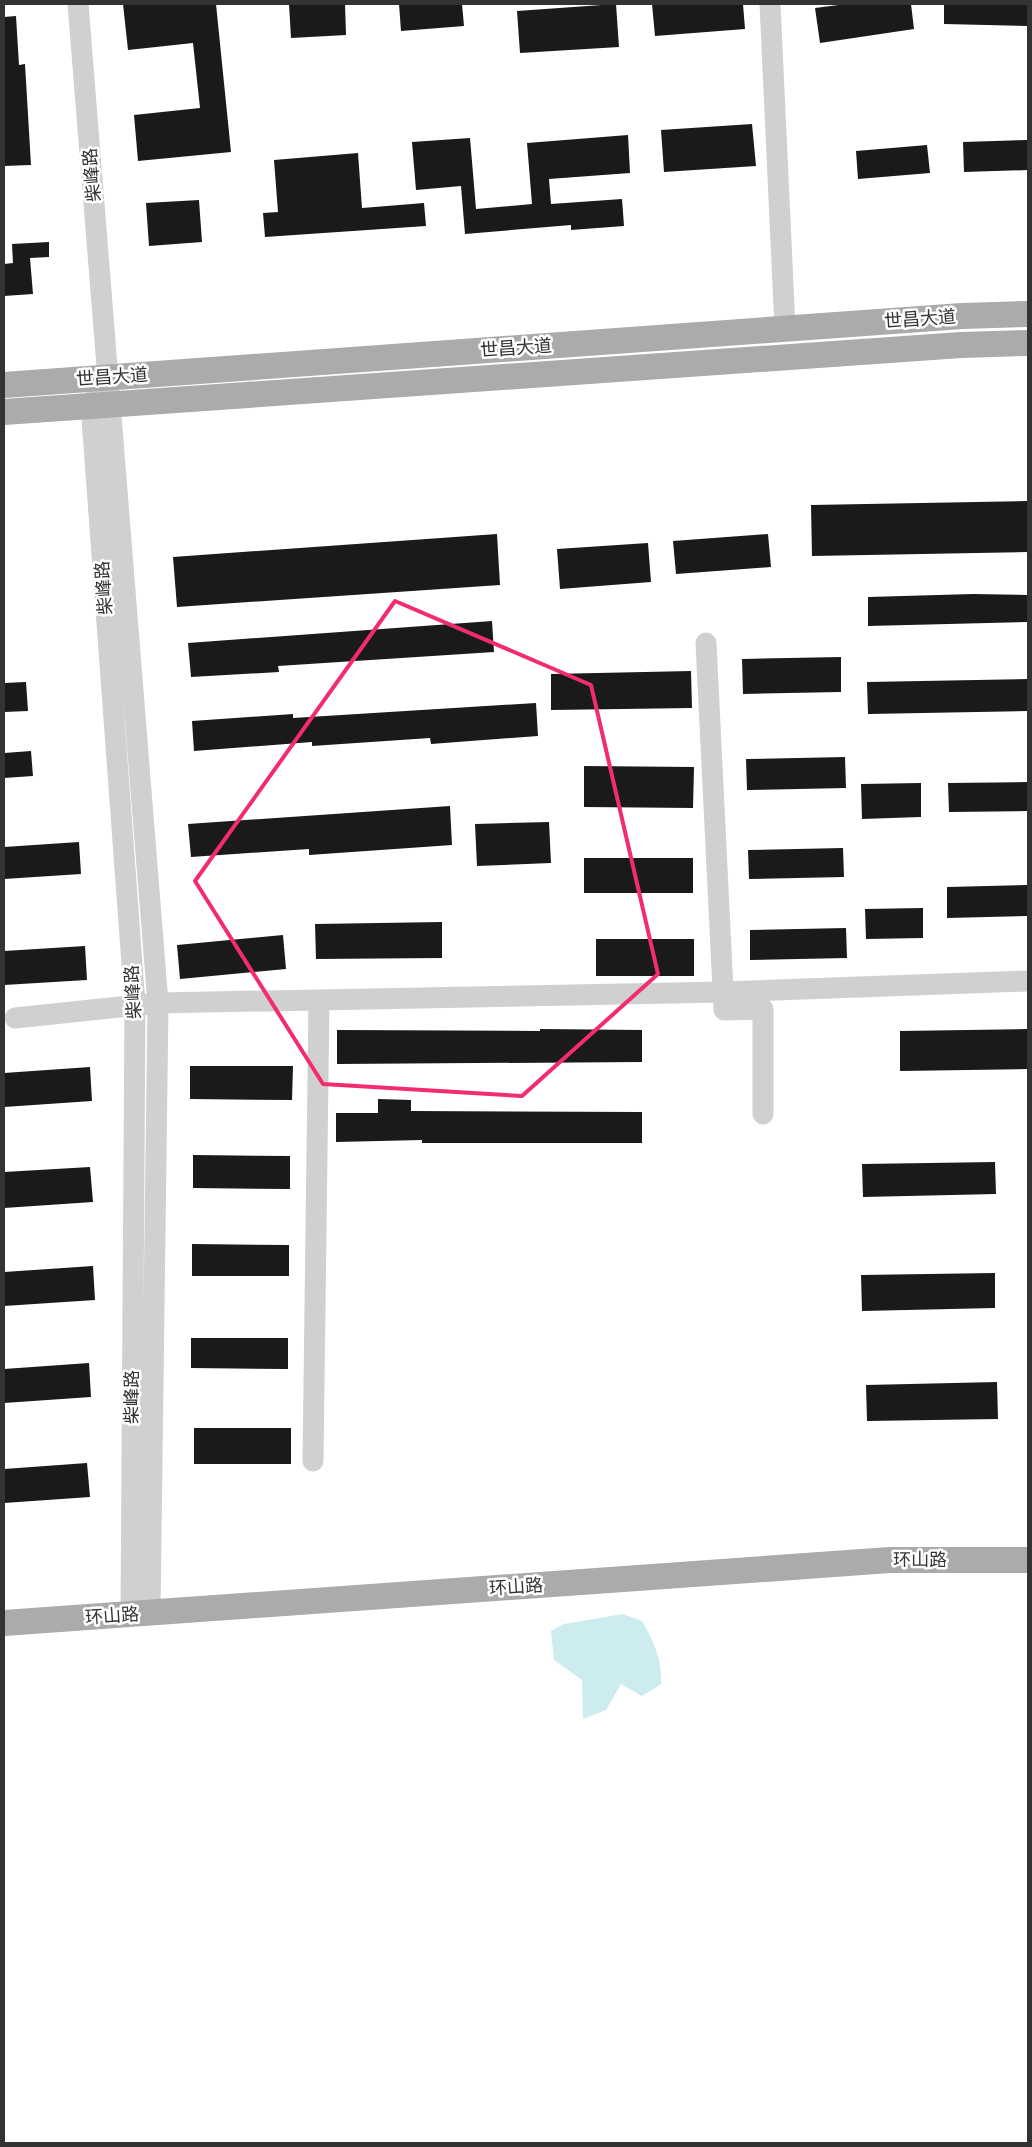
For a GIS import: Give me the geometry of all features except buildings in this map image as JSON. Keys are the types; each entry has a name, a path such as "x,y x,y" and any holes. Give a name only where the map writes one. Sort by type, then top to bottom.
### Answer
{"main road":[{"name":"世昌大道","path":"4,385 785,328 962,316 1028,314"},
{"name":"世昌大道","path":"4,412 932,347 1028,343"},
{"name":"环山路","path":"4,1623 890,1560 1028,1560"}],"street":[{"name":"柴峰路","path":"78,4 109,377"},
{"path":"770,4 785,328"},
{"path":"101,404 109,377"},
{"name":"柴峰路","path":"101,404 158,1003 141,1613"},
{"name":"柴峰路","path":"101,404 134,1005 141,1613"},
{"path":"706,643 724,1010 764,1009 764,1114"},
{"path":"15,1018 158,1003 723,992 1028,981"},
{"path":"312,1461 319,1000"}],"highlighted area":[{"path":"395,601 591,685 658,974 522,1096 323,1084 195,881"}],"water":[{"path":"623,1614 642,1621 646,1628 659,1659 661,1684 642,1696 621,1684 606,1710 583,1719 582,1680 554,1660 551,1631 564,1624"}]}
